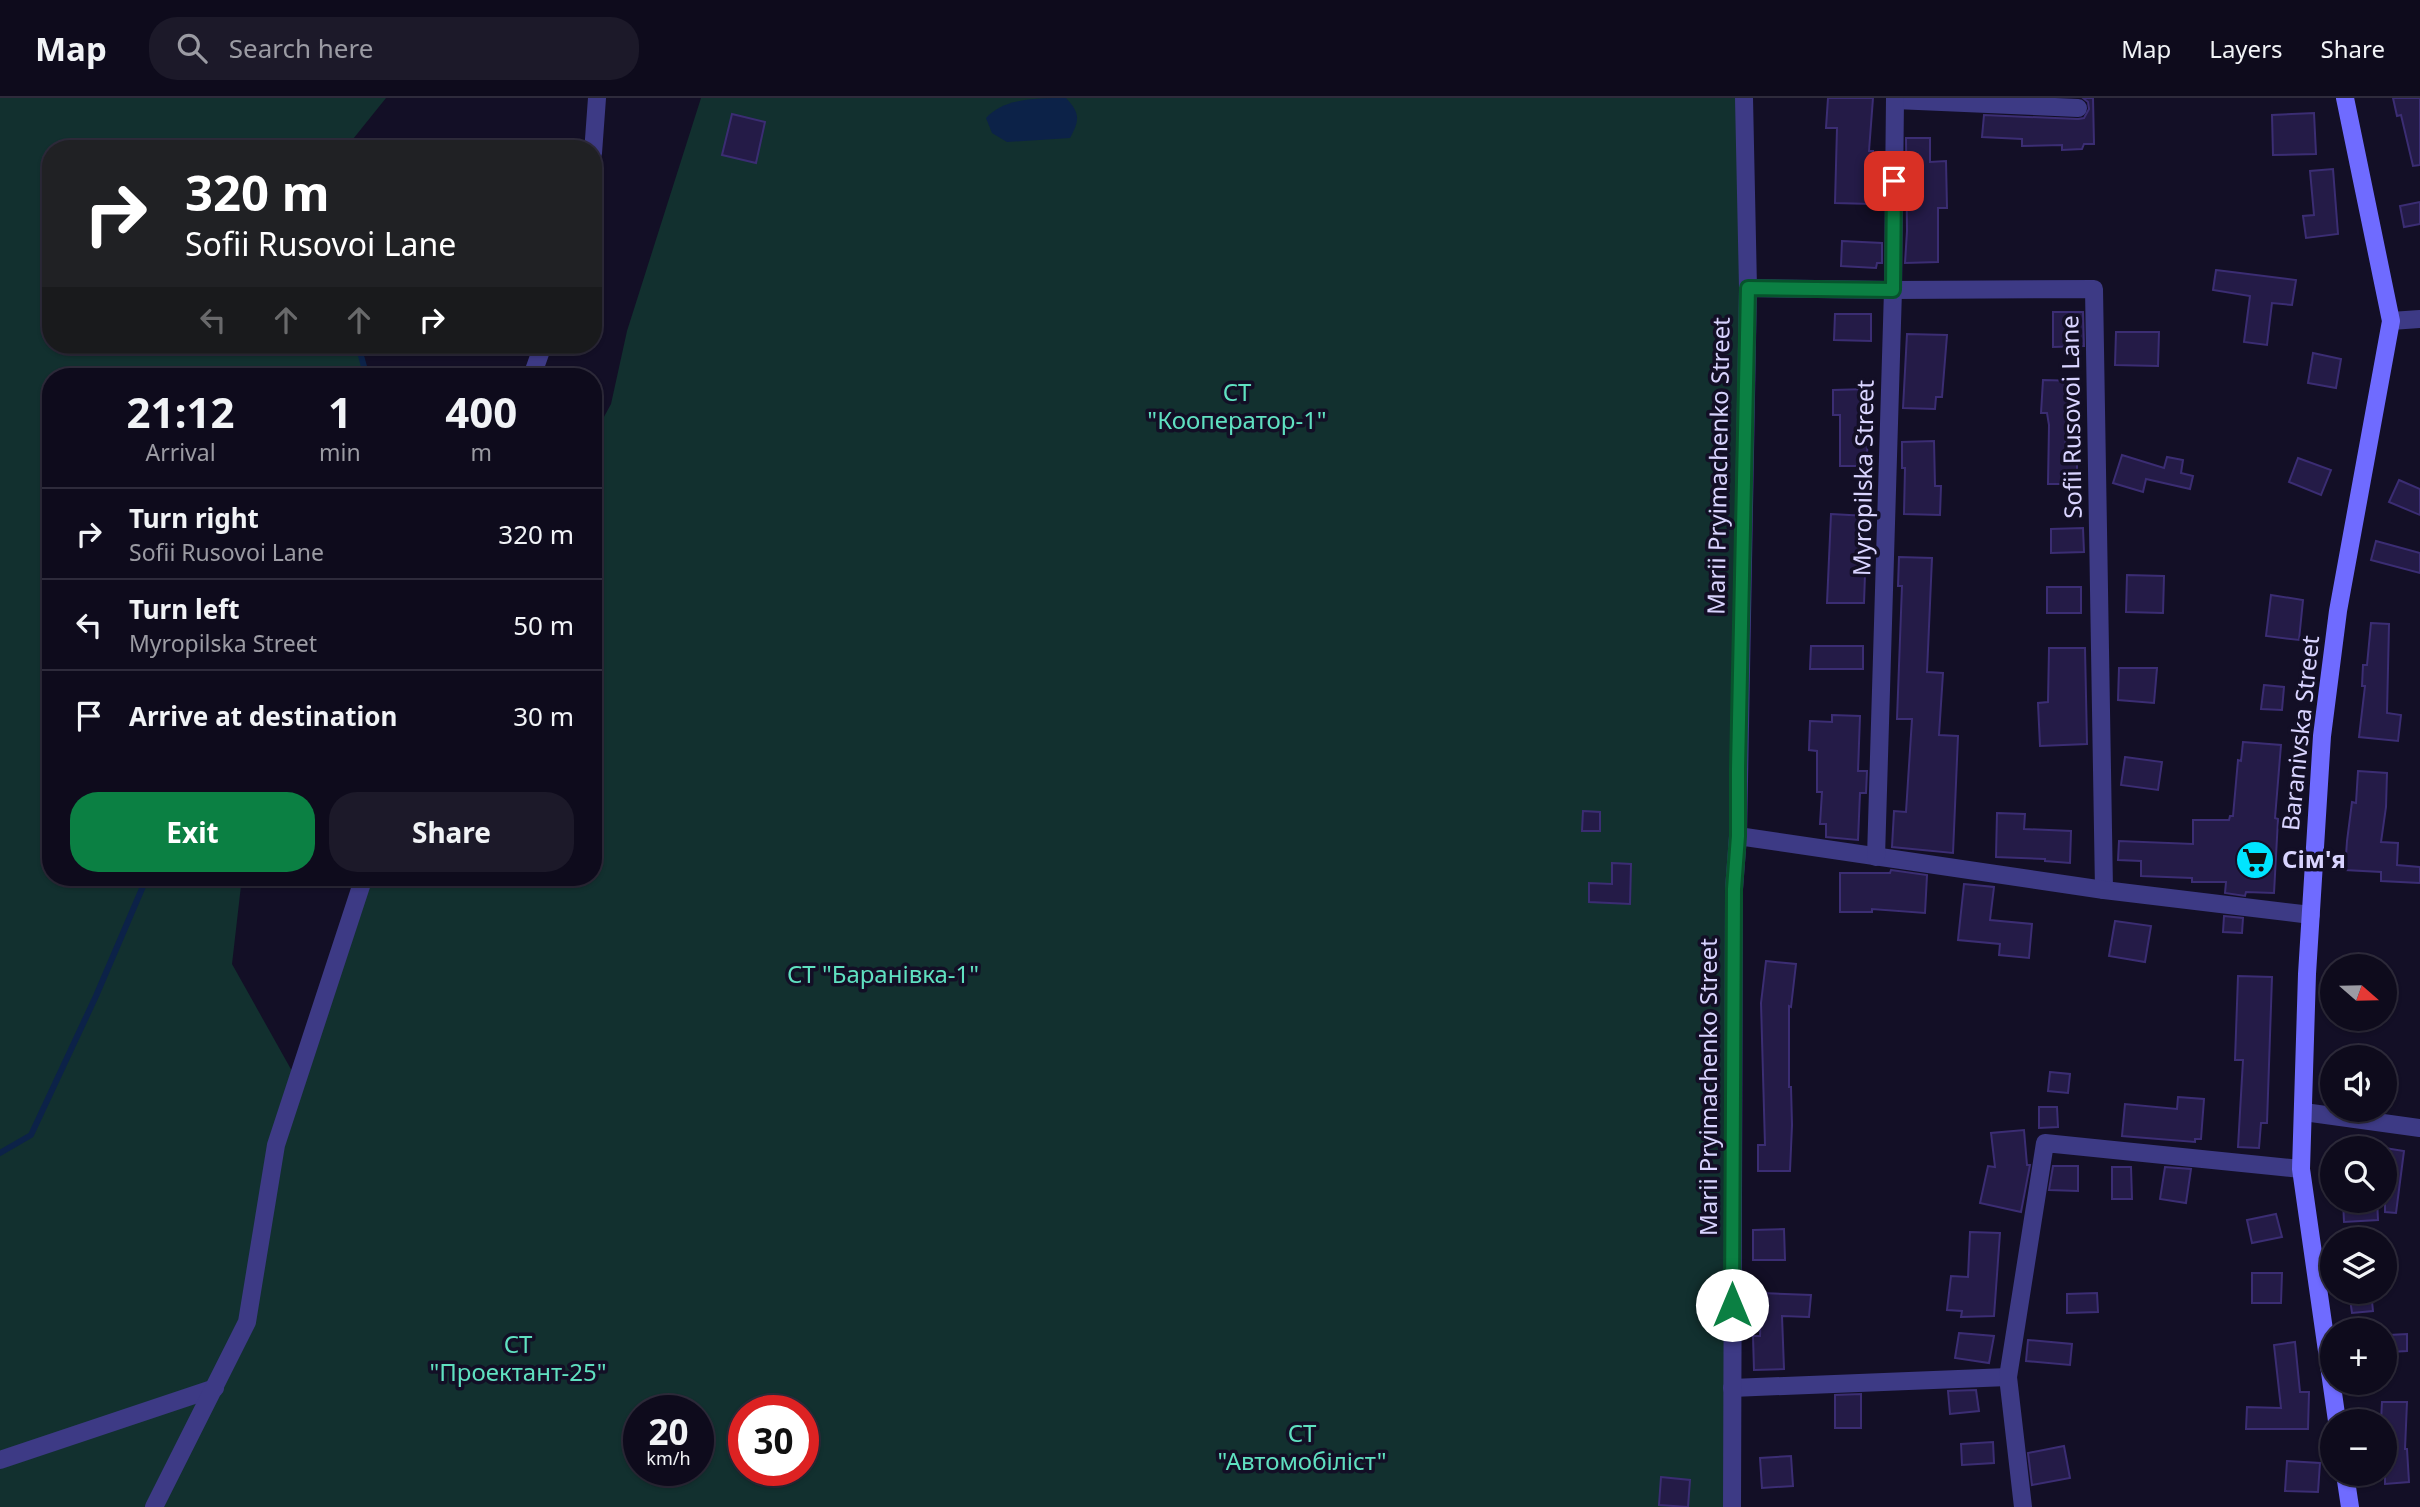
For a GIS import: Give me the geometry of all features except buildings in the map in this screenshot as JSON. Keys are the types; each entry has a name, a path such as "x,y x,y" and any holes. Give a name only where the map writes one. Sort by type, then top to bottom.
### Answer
{"main road":[{"name":"Baranivska Street","path":"2335,1409 2301,1169 2311,915 2322,736 2338,611 2391,321 2345,98"},
{"path":"2347,1486 2350,1507"}],"street":[{"path":"596,140 597,98"},
{"name":"Marii Pryimachenko Street","path":"1732,1507 1734,889 1738,836 1748,288 1744,98"},
{"name":"Myropilska Street","path":"1876,857 1893,290 1895,99 2078,107"},
{"name":"Sofii Rusovoi Lane","path":"1748,288 2094,289 2104,890"},
{"path":"2391,321 2420,319"},
{"path":"1738,836 2104,890 2311,915"},
{"path":"155,1507 247,1322 276,1145 361,886"},
{"path":"2304,1112 2420,1128"},
{"path":"2023,1507 2008,1377 2045,1143 2301,1169"},
{"path":"1732,1388 2008,1377"},
{"path":"0,1460 215,1388"}],"green space":[{"path":"0,98 386,98 352,140 42,140 42,354 361,354 364,368 42,368 42,886 241,886 232,964 297,1080 361,886 602,886 602,420 611,404 627,331 701,98 1744,98 1732,1507 0,1507"}],"water":[{"path":"1066,98 1077,117 1070,138 1007,142 992,133 986,118 993,111 1012,103"}],"waterway":[{"path":"361,354 364,368"},
{"path":"0,1153 31,1135 96,996 143,886"}],"place":[{"name":"Сім'я","path":"2255,860"}],"route":[{"path":"1732,1305 1734,889 1738,836 1748,288 1893,290 1894,181"}],"park label":[{"name":"СТ \"Кооператор-1\"","path":"1237,407"},
{"name":"СТ \"Баранівка-1\"","path":"883,975"},
{"name":"СТ \"Проектант-25\"","path":"518,1359"},
{"name":"СТ \"Автомобіліст\"","path":"1302,1448"}]}
